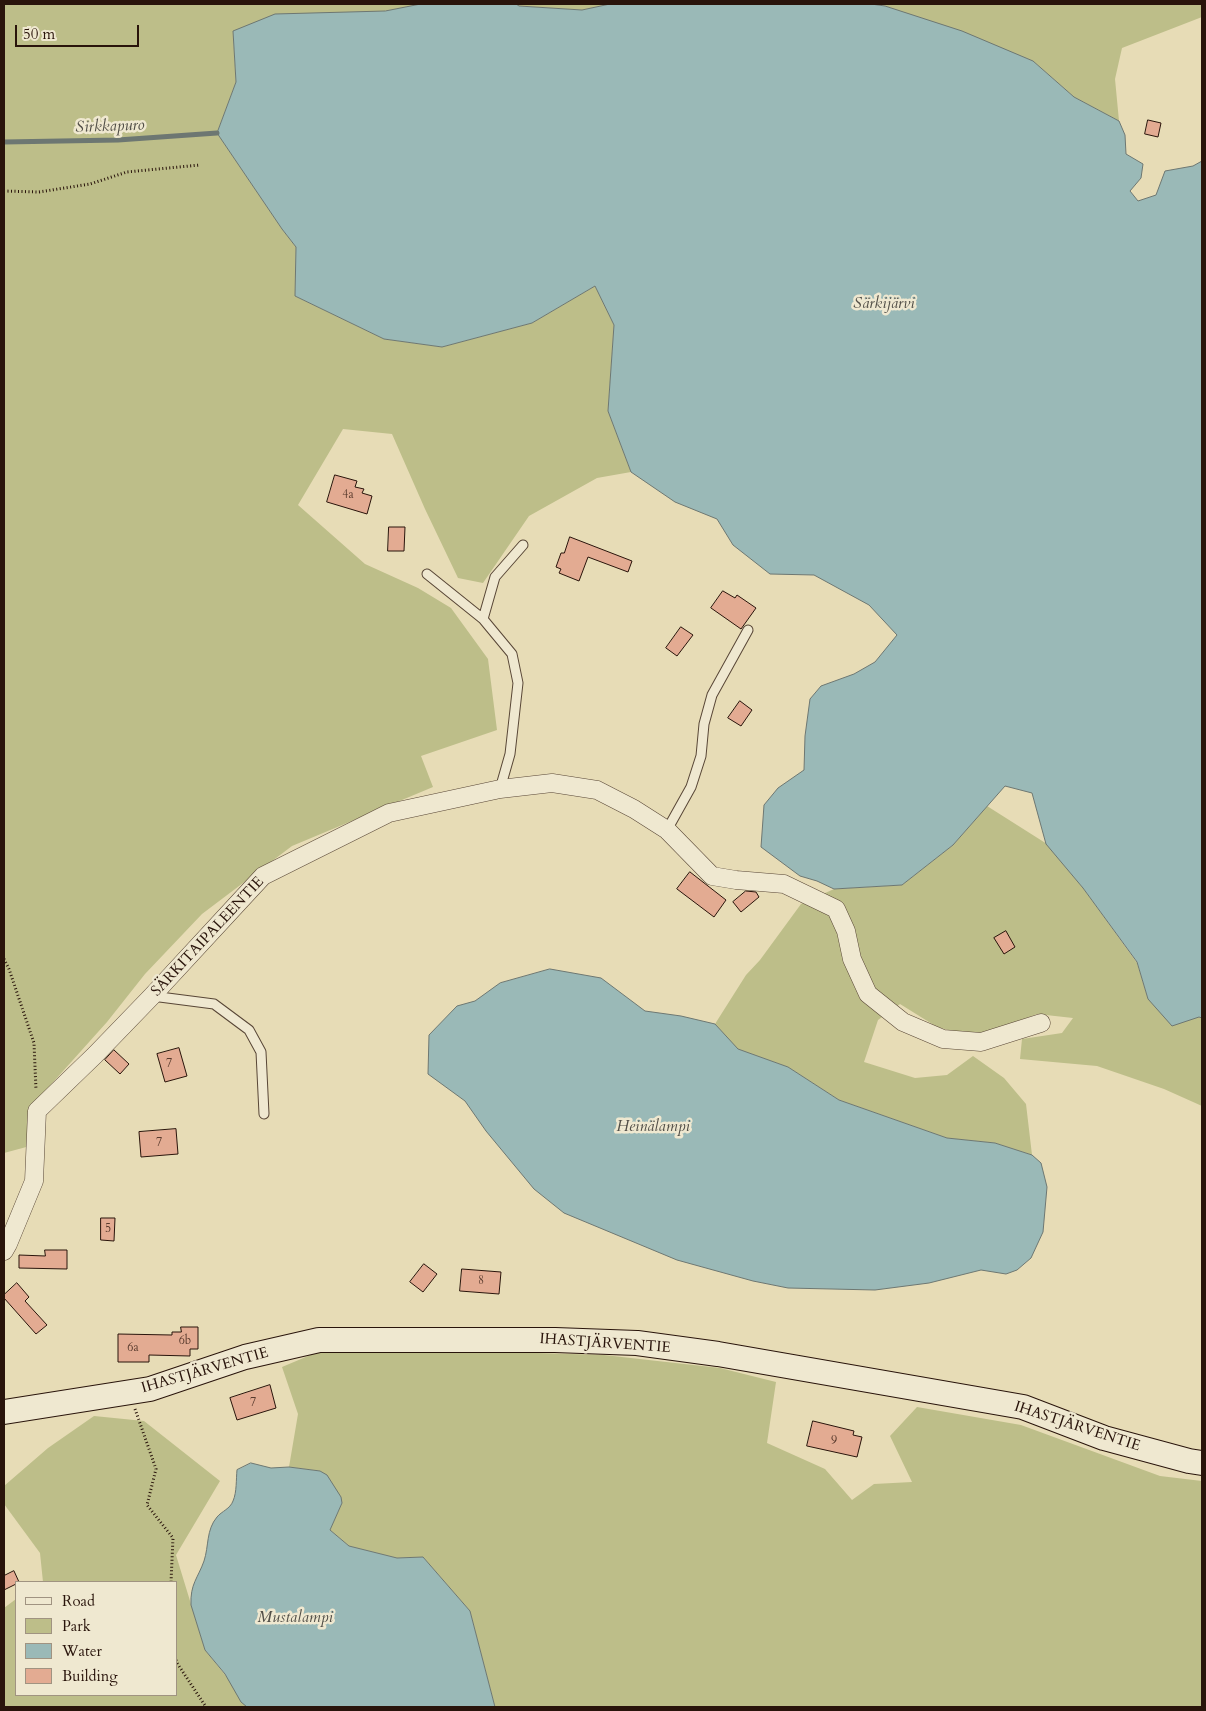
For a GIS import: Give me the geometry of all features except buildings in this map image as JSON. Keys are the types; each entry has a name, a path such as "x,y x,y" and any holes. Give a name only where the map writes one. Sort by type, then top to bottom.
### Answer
{"street":[{"name":"SÄRKITAIPALEENTIE","path":"37,1111 152,996 263,876 389,812 500,789 552,783 596,790 634,808 667,830 712,876 784,884 836,909 846,931 852,959 868,994 903,1022 943,1039 981,1042 1041,1023"},
{"path":"4,1251 34,1181 37,1111"},
{"name":"IHASTJÄRVENTIE","path":"4,1412 150,1389 245,1357 319,1340 556,1340 637,1343 718,1354 1024,1407 1104,1438 1189,1462 1202,1463"}],"lane":[{"path":"483,619 495,577 523,545"},
{"path":"427,574 483,619 512,654 518,682 510,754 500,789"},
{"path":"667,830 691,787 700,756 704,724 712,695 748,630"},
{"path":"152,996 214,1004 249,1030 261,1052 264,1114"}],"path":[{"path":"4,191 40,192 90,184 127,172 200,165"},
{"path":"4,959 34,1043 37,1111"},
{"path":"129,1392 156,1469 147,1505 173,1538 171,1581"},
{"path":"178,1666 206,1707"}],"green space":[{"path":"4,4 421,4 385,11 233,31 236,82 217,133 296,247 295,296 384,339 442,347 532,323 595,286 614,325 608,411 631,472 597,478 529,516 483,583 458,578 392,434 343,429 298,505 365,564 418,588 451,608 488,659 497,730 421,756 433,787 292,846 202,914 145,974 107,1022 29,1109 30,1146 4,1153"},
{"path":"516,4 610,4 582,10 519,6"},
{"path":"871,4 1202,4 1202,17 1122,48 1115,79 1119,121 1074,97 1033,61 885,6"},
{"path":"987,806 1047,844 1083,888 1137,963 1148,999 1202,1018 1202,1106 1164,1089 1097,1066 1020,1059 1022,1039 1062,1033 1073,1018 1037,1014 976,1037 937,1027 900,1004 878,1020 864,1062 915,1078 947,1075 973,1056 1004,1078 1026,1104 1032,1155 995,1143 947,1138 839,1100 788,1067 737,1049 715,1024 746,975 760,960 801,904 834,889 902,885 953,845"},
{"path":"320,1351 471,1351 604,1355 720,1368 776,1382 767,1443 825,1469 852,1500 874,1484 912,1482 890,1436 917,1407 1021,1425 1160,1476 1202,1481 1202,1707 495,1707 470,1611 423,1557 397,1558 349,1546 330,1530 342,1503 320,1471 289,1467 298,1414 282,1367"},
{"path":"94,1416 144,1421 220,1481 176,1555 205,1650 251,1707 4,1707 4,1608 15,1600 15,1696 178,1696 178,1581 43,1581 40,1553 4,1504 4,1486 48,1448"}],"water":[{"name":"Särkijärvi","path":"421,4 516,4 519,6 582,10 610,4 871,4 885,6 962,31 1033,61 1074,97 1119,121 1125,135 1126,154 1143,164 1141,178 1130,191 1138,201 1156,195 1165,171 1193,166 1202,161 1202,1018 1199,1017 1172,1026 1148,999 1137,962 1083,888 1046,844 1032,793 1005,786 953,845 902,885 834,889 800,876 761,847 764,805 778,788 804,770 805,736 810,699 821,686 854,674 875,662 897,635 869,605 814,575 770,574 733,545 717,519 675,502 631,472 608,411 614,325 595,286 532,323 442,347 384,339 295,296 296,247 217,133 236,82 233,31 275,14 385,11"},
{"name":"Heinälampi","path":"550,969 601,978 645,1011 681,1016 715,1024 738,1049 788,1067 839,1100 947,1138 995,1143 1032,1155 1041,1163 1047,1187 1043,1232 1031,1258 1017,1270 1006,1274 981,1270 929,1283 875,1290 788,1288 753,1281 677,1260 564,1213 534,1189 486,1131 465,1101 428,1074 429,1035 457,1006 475,1001 500,983"},
{"name":"Mustalampi","path":"251,1463 271,1468 289,1467 320,1471 327,1475 341,1497 342,1503 330,1530 349,1546 397,1558 423,1557 470,1611 495,1707 247,1707 241,1702 225,1674 205,1650 191,1605 191,1598 193,1586 206,1555 209,1533 213,1522 233,1501 236,1490 237,1470"}],"waterway":[{"name":"Sirkkapuro","path":"4,142 118,140 217,133"}]}
